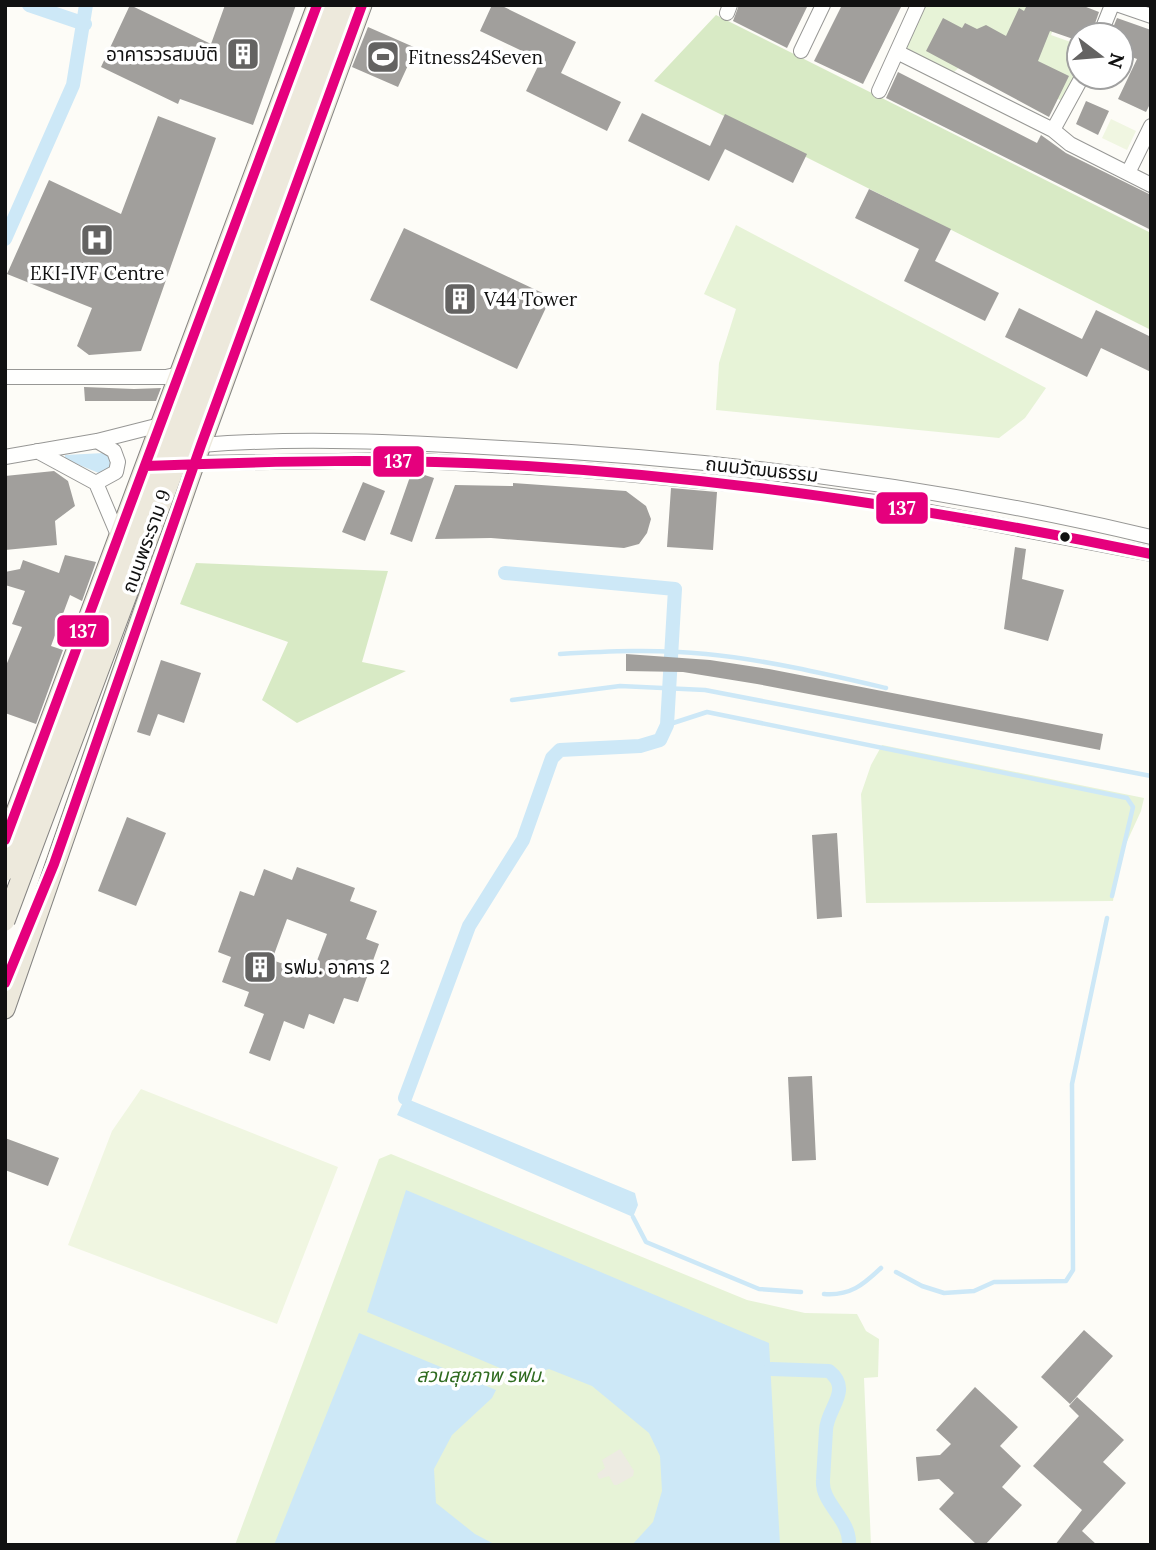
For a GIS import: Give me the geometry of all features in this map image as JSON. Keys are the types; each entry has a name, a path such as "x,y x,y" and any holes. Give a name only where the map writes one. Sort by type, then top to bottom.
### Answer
{"main road":[{"name":"ถนนพระราม 9","path":"5,841 317,5"},
{"name":"ถนนพระราม 9","path":"5,871 331,5"},
{"name":"ถนนพระราม 9","path":"5,921 348,5"},
{"name":"ถนนพระราม 9","path":"5,1009 198,454 362,5"},
{"path":"148,458 198,454"},
{"path":"5,984 54,864"}],"street":[{"path":"802,51 824,5"},
{"path":"879,91 918,5"},
{"path":"1119,5 1151,16"},
{"path":"897,52 1053,130 1070,144 1151,185"},
{"path":"1053,130 1074,91"},
{"path":"1128,173 1151,126"},
{"path":"5,377 166,377 179,374"},
{"path":"5,457 97,441 160,425"},
{"path":"96,482 116,472 118,462 114,451 97,441"},
{"name":"ถนนวัฒนธรรม","path":"198,454 434,444 555,450 803,473 1050,516 1151,537"},
{"path":"37,451 96,482 118,535"},
{"name":"ถนนวัฒนธรรม","path":"198,454 403,460 583,470 799,492 883,503 1151,554"},
{"path":"799,492 803,473"},
{"path":"1047,534 1050,516"}],"green space":[{"path":"925,5 1062,5 1051,35 1065,40 1065,91 1069,91 1064,102 998,69 990,39 954,72 905,48"},
{"path":"716,15 1151,233 1151,330 654,81"},
{"path":"1111,119 1136,131 1127,150 1102,138"},
{"path":"736,225 1046,388 1025,418 999,438 716,410 719,363 736,309 704,294"},
{"path":"196,563 388,571 362,662 406,671 297,723 262,700 288,642 180,604"},
{"path":"882,745 1144,798 1141,811 1119,859 1113,901 866,903 861,794 871,765"},
{"path":"141,1089 338,1167 277,1324 68,1245 112,1131"},
{"name":"สวนสุขภาพ รฟม.","path":"391,1154 747,1300 805,1313 857,1314 866,1331 879,1339 878,1377 864,1378 871,1545 235,1545 379,1159"}],"shaded area":[{"path":"620,1449 634,1471 633,1476 617,1485 614,1485 609,1476 599,1479 597,1474 605,1468 602,1460"}],"water":[{"path":"104,453 113,461 111,468 101,474 65,459 65,455"},
{"path":"405,1098 635,1193 638,1205 633,1217 397,1115"},
{"path":"406,1190 769,1343 780,1545 632,1545 653,1522 662,1491 660,1456 649,1433 592,1386 549,1369 521,1377 367,1312"},
{"path":"359,1333 496,1390 492,1398 452,1435 434,1469 436,1503 475,1534 496,1545 274,1545"}],"building":[{"path":"130,5 211,44 225,5 296,5 253,125 180,99 178,104 101,67"},
{"path":"492,5 500,5 576,42 561,73 621,102 607,131 526,91 541,60 480,31"},
{"path":"739,5 808,5 787,48 733,21"},
{"path":"842,5 902,5 863,84 814,61"},
{"path":"1027,5 1081,5 1099,12 1096,21 1065,21 1065,36 1050,31 1038,61 1065,74 1065,84 1049,117 926,51 943,18 962,28 965,23 977,29 986,25 1006,36 1019,8 1024,11"},
{"path":"1135,24 1151,30 1151,102 1146,112 1118,99 1122,91 1135,91"},
{"name":"Fitness24Seven","path":"368,27 416,48 398,87 352,67"},
{"path":"898,72 1037,143 1041,135 1066,153 1151,195 1151,230 886,98"},
{"path":"1086,101 1109,111 1098,135 1076,124"},
{"path":"642,113 710,146 725,114 807,154 793,183 725,149 709,181 628,141"},
{"path":"158,116 216,138 141,351 89,355 77,346 92,308 7,274 49,180 121,214"},
{"path":"869,189 951,229 935,261 999,293 985,321 904,281 919,249 855,218"},
{"name":"V44 Tower","path":"404,228 551,297 517,369 370,300"},
{"path":"1019,308 1082,339 1096,310 1151,337 1151,372 1101,348 1087,377 1005,337"},
{"path":"84,387 161,388 156,401 85,401"},
{"path":"54,471 68,481 75,506 55,521 57,545 5,550 5,476"},
{"path":"412,471 434,478 412,542 390,534"},
{"path":"363,482 385,491 365,541 342,532"},
{"path":"513,483 626,491 646,506 651,519 647,533 639,544 624,548 491,538 435,539 455,485 513,486"},
{"path":"671,488 717,492 713,550 667,547"},
{"path":"1015,547 1026,549 1022,579 1064,590 1048,641 1004,629"},
{"path":"65,555 96,562 82,601 70,595 51,646 63,650 36,724 5,713 5,668 22,627 12,624 25,591 5,585 5,572 20,569 23,560 59,573"},
{"path":"626,654 710,660 769,669 1103,734 1100,750 757,684 683,672 626,671"},
{"path":"161,660 201,673 184,723 158,714 150,736 137,732"},
{"path":"127,817 166,833 136,906 98,891"},
{"path":"837,833 842,917 817,919 812,835"},
{"name":"รฟม. อาคาร 2","path":"297,867 355,888 350,901 377,911 366,939 379,944 358,1002 344,998 334,1024 309,1014 304,1029 284,1021 270,1061 249,1053 264,1014 244,1006 249,992 222,982 231,957 218,952 240,891 254,896 264,869 292,880","holes":["287,919 327,934 312,974 272,960"]},
{"path":"812,1076 816,1160 792,1161 788,1077"},
{"path":"5,1138 59,1158 48,1186 5,1170"},
{"path":"1084,1330 1113,1356 1070,1404 1041,1377"},
{"path":"975,1387 1018,1427 1000,1446 1021,1466 1002,1487 1022,1505 985,1545 977,1545 939,1509 954,1493 939,1479 918,1481 916,1457 940,1455 951,1444 936,1430"},
{"path":"1077,1397 1124,1440 1103,1462 1126,1483 1082,1531 1097,1545 1055,1545 1082,1510 1033,1466 1079,1416 1069,1406"}],"waterway":[{"path":"29,5 85,24"},
{"path":"5,239 73,85 86,5"},
{"path":"405,1098 469,926 523,840 552,758 560,750 640,746 660,740 667,725 675,589 505,573"},
{"path":"560,654 633,651 706,654 774,664 886,688"},
{"path":"512,700 620,686 705,690 1151,776"},
{"path":"667,725 707,712 1127,798 1133,807 1112,896"},
{"path":"896,1272 922,1286 944,1293 974,1291 994,1282 1066,1281 1073,1270 1072,1084 1107,918"},
{"path":"633,1217 646,1242 759,1289 801,1292"},
{"path":"824,1294 841,1293 856,1288 881,1268"},
{"path":"771,1369 829,1371 836,1378 839,1392 827,1422 823,1480 826,1497 846,1527 849,1545"}],"transit line":[{"name":"137","path":"5,840 317,5"},
{"name":"137","path":"5,983 54,864 201,445 362,5"},
{"name":"137","path":"145,466 383,461 479,463 606,472 840,499 996,524 1151,554"}],"place":[{"name":"อาคารวรสมบัติ","path":"243,54"},
{"name":"Fitness24Seven","path":"383,57"},
{"name":"EKI-IVF Centre","path":"97,240"},
{"name":"V44 Tower","path":"460,299"},
{"name":"รฟม. อาคาร 2","path":"260,967"}]}
